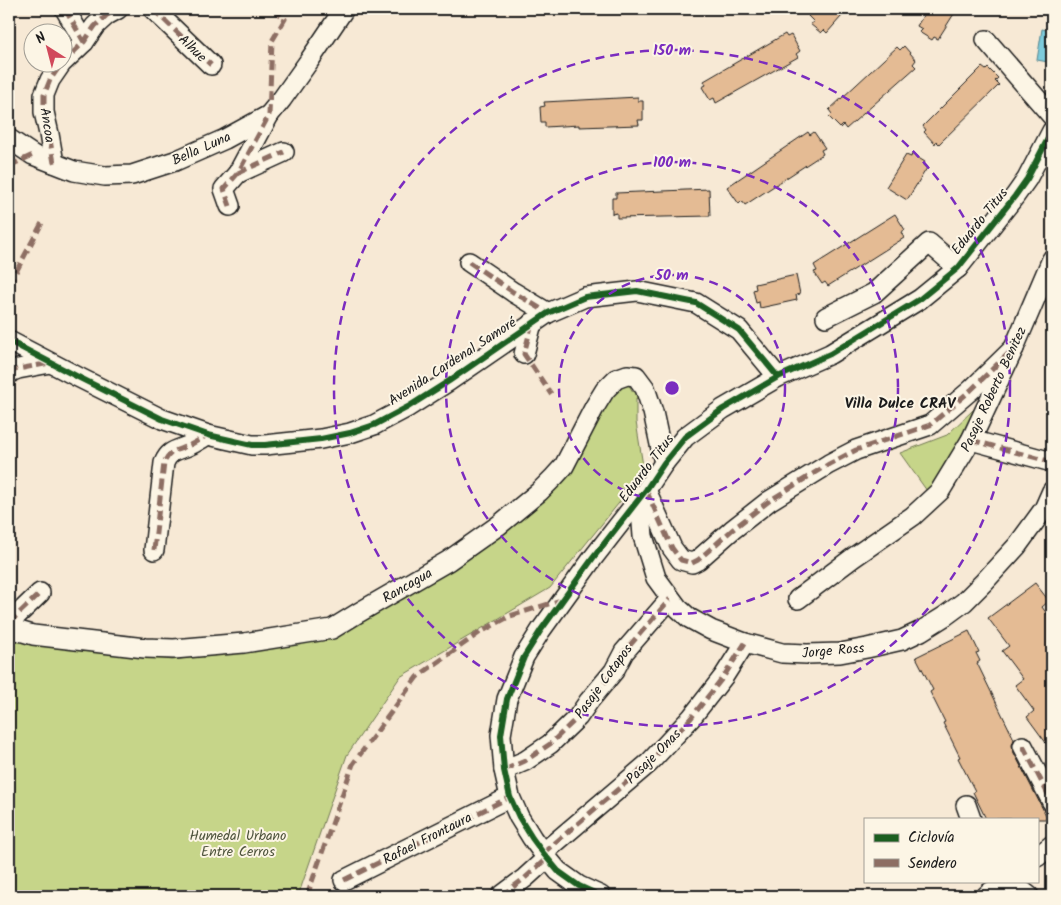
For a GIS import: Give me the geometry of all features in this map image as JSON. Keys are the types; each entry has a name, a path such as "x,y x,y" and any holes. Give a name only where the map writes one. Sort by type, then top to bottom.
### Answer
{"street":[{"path":"64,9 84,42"},
{"name":"Ancoa","path":"54,163 44,112 44,95 50,80 61,64 84,42 96,26 107,15 118,9"},
{"name":"Alhue","path":"153,9 211,65"},
{"name":"Bella Luna","path":"9,139 32,155 74,171 105,176 132,175 183,158 269,115 293,84 344,9"},
{"path":"986,40 1052,116"},
{"path":"230,206 224,189 238,173 269,115"},
{"name":"Eduardo Titus","path":"601,896 579,886 558,870 545,856 519,817 510,797 504,770 501,735 507,699 524,657 593,558 686,437 723,409 778,377 830,354 920,299 958,268 1027,179 1052,131"},
{"path":"238,173 284,152"},
{"path":"826,317 874,293 929,243 958,268"},
{"name":"Pasaje Roberto Benitez","path":"798,599 913,516 940,491 971,440 1014,348 1052,259"},
{"path":"469,262 548,313"},
{"name":"Avenida Cardenal Samoré","path":"9,341 162,419 208,435 252,445 321,439 350,433 374,425 408,407 449,381 548,313 585,297 637,291 696,303 739,330 778,377"},
{"path":"524,354 532,323"},
{"path":"643,494 672,548 681,560 692,563 769,501 829,464 856,450 930,425 971,390 1014,348"},
{"path":"9,374 18,369 50,363"},
{"name":"Rancagua","path":"9,628 33,635 145,648 174,649 244,643 332,629 448,561 499,525 539,492 564,466 605,390 616,379 627,375 636,376 645,388 653,412 664,464"},
{"path":"154,550 164,463 167,456 173,451 190,445 208,435"},
{"path":"971,440 1052,462"},
{"name":"Jorge Ross","path":"643,494 643,536 656,578 678,608 689,618 711,630 745,643 782,653 807,654 840,653 902,640 946,616 964,602 1017,546 1044,509 1052,491"},
{"path":"9,623 40,593"},
{"name":"Pasaje Cotapos","path":"504,770 525,761 550,744 578,717 614,671 624,652 670,599"},
{"name":"Pasaje Onas","path":"501,896 525,878 545,856 649,763 691,718 724,676 745,643"},
{"path":"1023,746 1052,802"},
{"name":"Rafael Frontaura","path":"344,880 510,797"},
{"path":"1038,856 1052,845"}],"green space":[{"name":"Humedal Urbano Entre Cerros","path":"620,385 629,385 639,397 639,400 636,398 636,422 644,472 550,588 400,677 347,755 298,896 9,896 9,636 172,660 330,639 561,473 599,408"},
{"path":"999,385 932,498 900,453 947,435"}],"water":[{"path":"1042,29 1052,31 1048,62 1037,60"}],"building":[{"path":"815,9 848,9 827,33 824,30 821,33 810,24 814,22 808,16"},
{"path":"927,9 957,9 938,39 934,37 932,40 919,32 922,29 917,26"},
{"path":"785,34 787,37 791,35 800,51 796,54 798,57 716,103 714,98 710,100 702,87 706,85 704,81"},
{"path":"904,46 916,60 913,64 916,67 846,129 843,125 840,128 829,117 832,114 829,110 897,47 900,50"},
{"path":"982,67 986,70 988,68 998,78 995,81 999,85 939,144 936,141 935,144 924,132 926,130 923,126"},
{"path":"638,97 638,101 643,101 643,120 638,120 639,125 545,127 545,122 541,122 540,107 545,106 544,102"},
{"path":"808,132 810,135 814,132 825,148 821,150 823,154 745,205 742,201 739,204 727,187"},
{"path":"912,154 925,162 923,165 927,168 907,200 886,187 906,155 911,157"},
{"path":"709,189 710,216 617,218 617,213 612,214 612,198 616,198 616,193"},
{"path":"895,214 905,230 901,232 904,238 828,286 825,282 822,284 814,272 817,271 814,265"},
{"path":"796,275 800,294 796,295 797,300 760,308 759,302 756,303 753,290 756,289 755,284"},
{"path":"1035,583 1049,601 1042,607 1052,621 1052,751 1027,717 1034,711 1015,685 1023,679 1002,651 1009,646 988,618"},
{"path":"969,631 979,652 976,653 980,661 977,663 1014,739 1013,751 1048,819 986,818 973,792 975,791 958,758 960,757 943,723 945,722 930,692 933,690 916,657"}],"marked path":[{"path":"65,9 84,42"},
{"path":"54,163 44,112 44,95 50,80 61,64 84,42 95,26 107,15 118,9"},
{"path":"153,9 211,65"},
{"path":"230,206 224,189 238,173 269,115 272,41 285,19 274,9"},
{"path":"238,173 284,152"},
{"path":"9,166 33,155"},
{"path":"9,285 43,221"},
{"path":"469,262 548,313"},
{"path":"532,323 524,354 551,394"},
{"path":"646,490 672,548 681,560 692,563 769,501 829,464 856,450 930,425 971,390 1014,348"},
{"path":"9,374 18,369 50,363"},
{"path":"154,550 166,458 174,451 208,435"},
{"path":"971,440 1052,462"},
{"path":"9,623 40,593"},
{"path":"504,770 525,761 550,744 578,717 614,671 624,652 670,599"},
{"path":"307,896 353,764 417,677 479,633 510,616 561,600"},
{"path":"543,853 649,763 691,718 724,676 745,643"},
{"path":"1023,746 1052,802"},
{"path":"344,880 510,797"},
{"path":"501,896 547,858"}],"cycle path":[{"path":"601,896 579,886 558,871 532,838 519,817 510,797 504,770 501,735 507,699 524,657 593,558 685,437 723,409 778,377 830,354 920,299 958,268 1027,179 1052,131"},
{"path":"9,341 162,419 208,435 252,445 321,439 350,433 374,425 408,407 449,381 548,313 585,297 637,291 696,303 739,330 778,377"}],"district":[{"name":"Villa Dulce CRAV","path":"900,403"}]}
